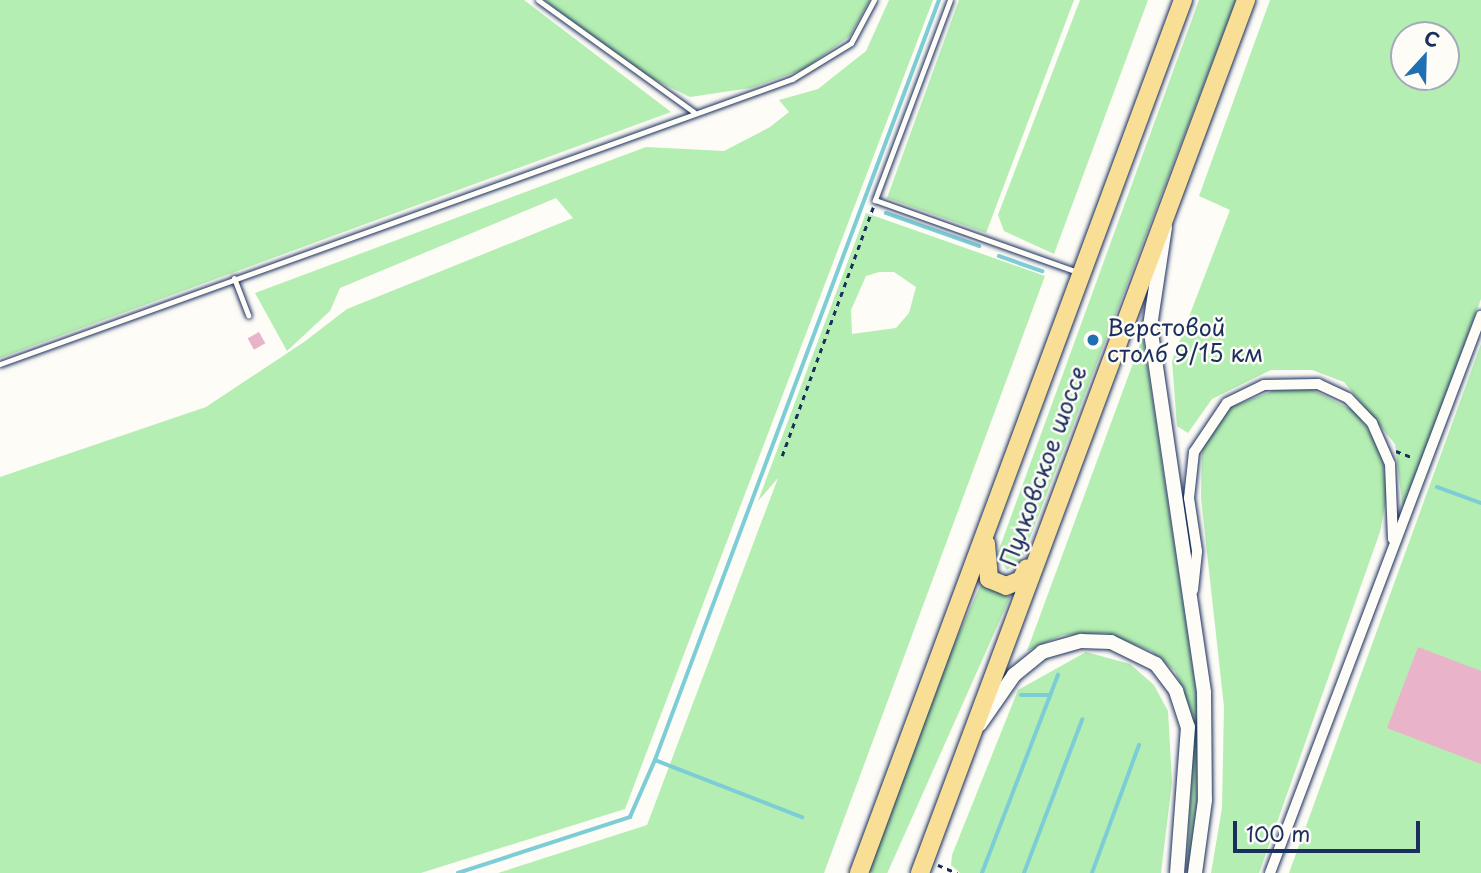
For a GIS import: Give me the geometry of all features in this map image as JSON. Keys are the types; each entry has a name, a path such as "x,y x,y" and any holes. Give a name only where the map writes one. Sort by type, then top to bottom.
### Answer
{"highway":[{"name":"Пулковское шоссе","path":"859,873 1183,0"},
{"name":"Пулковское шоссе","path":"920,873 1040,543 1246,0"},
{"path":"990,515 984,561 989,579 1006,586 1021,580 1040,543"}],"main road":[{"path":"1166,215 1150,326 1193,590 1207,748 1195,873"},
{"path":"970,738 1014,675 1042,652 1093,640 1146,657 1170,680 1188,727 1177,873"}],"street":[{"path":"1270,873 1393,543 1477,336 1481,316"},
{"path":"1193,590 1198,551 1189,498 1194,452 1227,403 1279,381 1333,390 1372,423 1390,464 1393,543"}],"lane":[{"path":"538,0 694,112"},
{"path":"0,364 824,64 851,43 874,0"},
{"path":"950,0 875,200 1080,273"},
{"path":"234,278 248,315"}],"path":[{"path":"782,456 875,200"},
{"path":"1390,448 1412,457"},
{"path":"942,867 957,873"}],"green space":[{"path":"0,0 524,0 671,112 0,358"},
{"path":"544,0 870,0 850,36 804,69 751,88 690,97 629,67"},
{"path":"889,0 933,0 625,809 421,873 0,873 0,477 206,407 304,342 347,309 573,218 556,198 340,288 330,311 287,351 255,293 646,147 724,151 770,127 789,112 779,100 818,89 866,51"},
{"path":"959,0 1074,0 986,233 887,198"},
{"path":"1080,0 1148,0 1054,254 1004,231 998,215"},
{"path":"1199,0 1236,0 1021,561 1007,570 997,555"},
{"path":"1270,0 1481,0 1481,299 1403,511 1395,444 1344,382 1312,370 1271,370 1212,399 1188,433 1177,426 1172,361 1230,210 1199,196"},
{"path":"866,213 1045,276 824,873 498,873 647,825 778,478 758,501","holes":["879,272 894,272 916,287 909,313 896,328 852,334 851,310 866,276"]},
{"path":"1143,336 1200,718 1197,807 1187,873 1194,720 1175,671 1151,651 1106,633 1062,635 1027,651"},
{"path":"1481,344 1481,873 1289,873"},
{"path":"1283,387 1311,389 1356,412 1382,451 1387,495 1380,532 1259,873 1211,873 1222,808 1224,707 1201,498 1202,447 1231,407"},
{"path":"981,584 1010,597 887,873 873,873 856,865"},
{"path":"1086,652 1130,664 1154,685 1168,711 1172,782 1161,873 960,873 951,865 952,855 1018,690"}],"building":[{"path":"259,332 265,343 254,350 248,338"},
{"path":"1418,647 1481,671 1481,764 1387,728"}],"waterway":[{"path":"655,760 939,0"},
{"path":"886,213 979,246"},
{"path":"999,256 1042,271"},
{"path":"1437,487 1481,503"},
{"path":"982,873 1058,675"},
{"path":"1021,695 1049,695"},
{"path":"1024,873 1082,720"},
{"path":"1092,873 1139,745"},
{"path":"458,873 630,817 655,760 802,817"}],"place":[{"name":"Верстовой столб 9/15 км","path":"1093,340"}]}
